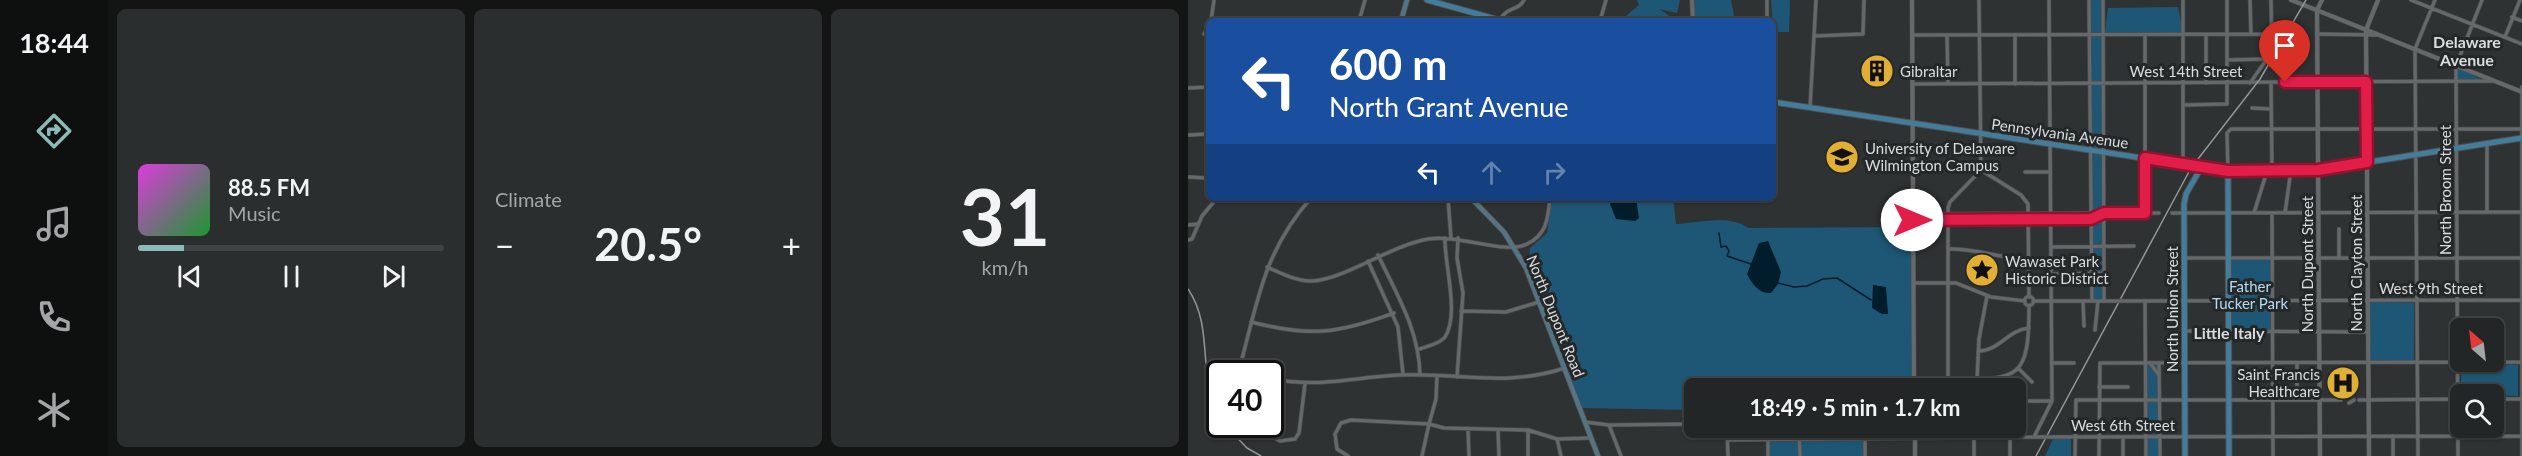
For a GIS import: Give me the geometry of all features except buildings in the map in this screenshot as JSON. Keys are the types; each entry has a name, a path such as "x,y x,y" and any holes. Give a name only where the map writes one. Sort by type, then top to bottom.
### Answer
{"main road":[{"path":"1402,18 1407,0"},
{"path":"1428,0 1484,18"},
{"name":"Pennsylvania Avenue","path":"1776,102 2228,171 2318,170 2521,138"},
{"name":"North Union Street","path":"2185,456 2183,213 2185,196 2202,166"},
{"path":"2228,171 2229,456"},
{"name":"North Dupont Road","path":"1475,201 1496,222 1516,249 1540,301 1598,456"}],"street":[{"path":"1211,18 1214,0"},
{"path":"1360,18 1365,0"},
{"path":"1502,18 1506,10 1520,5 1524,0"},
{"path":"1601,18 1606,0"},
{"path":"1692,0 1693,18"},
{"path":"1767,0 1767,18"},
{"path":"1810,108 1816,0"},
{"path":"1814,36 1863,34 1864,0"},
{"path":"1912,0 1914,378"},
{"path":"1948,378 1948,214 1950,202 1981,170 1979,0"},
{"path":"2034,437 2052,401 2049,0"},
{"path":"2089,0 2092,301"},
{"path":"2103,0 2104,301"},
{"path":"2183,0 2183,163"},
{"path":"2183,105 2226,105 2227,0"},
{"path":"2250,0 2251,34"},
{"path":"2250,82 2272,52 2271,0"},
{"path":"2291,0 2366,32 2380,35 2521,90 2522,456"},
{"name":"North Dupont Street","path":"2320,456 2318,10 2322,0"},
{"name":"North Clayton Street","path":"2369,456 2366,32 2378,0"},
{"path":"2411,0 2522,44"},
{"path":"2418,456 2415,50 2435,0"},
{"name":"North Broom Street","path":"2457,318 2456,66 2482,0"},
{"path":"2505,38 2520,0"},
{"path":"2512,17 2522,21"},
{"path":"2318,34 2366,32"},
{"path":"1912,35 2272,34"},
{"path":"1947,35 1948,84"},
{"path":"2015,35 2015,84"},
{"path":"2145,35 2145,213"},
{"path":"2206,35 2206,83"},
{"path":"2227,60 2267,59"},
{"name":"West 14th Street","path":"1912,84 2495,81"},
{"path":"2254,213 2270,171 2271,82"},
{"path":"1188,88 1206,87"},
{"path":"2252,108 2271,109"},
{"path":"2228,171 2228,131 2521,129"},
{"path":"1188,135 1206,134"},
{"path":"2487,143 2487,212"},
{"path":"1981,170 2021,195 2028,204 2029,297 2033,301 2029,306 2028,352 2018,368 2003,378"},
{"path":"2285,213 2291,170"},
{"path":"2025,172 2050,172"},
{"path":"1188,177 1206,177"},
{"path":"1188,240 1192,239 1198,224 1215,201"},
{"path":"1241,360 1267,267 1289,226 1309,201"},
{"path":"1448,201 1451,238"},
{"path":"1267,267 1312,281 1336,274 1405,244 1458,238 1516,249 1529,243 1544,230 1549,201"},
{"path":"2172,213 2520,212"},
{"path":"1912,217 1948,220 2051,220 2091,219 2104,213"},
{"path":"1912,217 1948,214 2159,213"},
{"path":"2272,213 2273,456"},
{"path":"1188,225 1198,224"},
{"path":"2339,229 2339,258"},
{"path":"1420,349 1440,341 1446,335 1452,291 1446,262 1445,238"},
{"path":"1457,376 1463,280 1457,258 1458,238"},
{"path":"2051,248 2134,246"},
{"path":"1948,249 1963,248 2011,259 2028,259"},
{"path":"1377,255 1408,318 1420,349 1420,375"},
{"path":"2184,258 2521,258"},
{"path":"1368,261 1394,313 1401,339 1403,375"},
{"path":"2051,274 2104,273"},
{"path":"1913,283 1948,282 1966,286 1986,296 2025,301 2029,306"},
{"path":"1977,378 1978,351 1986,296"},
{"path":"2025,301 2029,297"},
{"name":"West 9th Street","path":"2033,301 2521,300"},
{"path":"1461,311 1514,312 1540,301"},
{"path":"2083,301 2084,326"},
{"path":"2095,330 2098,301"},
{"path":"2145,301 2148,363 2146,456"},
{"path":"1251,322 1282,330 1323,333 1354,328 1394,313"},
{"path":"1978,351 1996,348 2013,331 2029,327"},
{"path":"2185,331 2368,332"},
{"path":"2099,456 2100,363 2450,362"},
{"path":"2504,362 2522,362"},
{"path":"2052,363 2074,363"},
{"path":"2148,363 2159,375"},
{"path":"2160,363 2160,456"},
{"path":"2296,400 2297,363"},
{"path":"1284,380 1305,384 1403,375 1513,380 1565,368"},
{"path":"2018,368 2032,382"},
{"path":"1422,456 1436,399 1437,376"},
{"path":"1275,438 1280,441 1295,440 1299,433 1305,384"},
{"path":"2099,387 2128,387"},
{"path":"2359,400 2450,399"},
{"path":"2504,399 2522,399"},
{"path":"2075,456 2076,401 2341,400"},
{"path":"2349,403 2354,400"},
{"path":"2026,401 2052,401"},
{"path":"1347,456 1340,452 1334,443 1336,429 1345,421 1413,422 1468,429 1528,430 1557,439 1591,438"},
{"path":"1585,422 1609,425 1684,424"},
{"path":"1609,425 1621,456"},
{"path":"1468,429 1469,456"},
{"path":"1498,430 1498,456"},
{"path":"1528,430 1528,456"},
{"path":"2393,436 2393,456"},
{"name":"West 6th Street","path":"2026,437 2450,436"},
{"name":"West 6th Street","path":"2504,436 2522,436"},
{"path":"2123,437 2123,456"},
{"name":"West 6th Street","path":"1728,440 1738,438"},
{"path":"1768,438 1768,456"},
{"path":"1799,438 1800,456"},
{"path":"1865,438 1865,456"},
{"path":"1915,438 1915,456"},
{"path":"1974,438 1974,456"},
{"path":"2010,438 2010,456"},
{"name":"North Broom Street","path":"2458,438 2458,456"},
{"path":"1557,439 1561,456"},
{"path":"1728,440 1728,456"}],"green space":[{"path":"1637,0 1680,0 1677,13 1659,9 1673,18 1624,18 1639,5"},
{"path":"1695,0 1731,0 1734,18 1695,18"},
{"path":"1771,0 1790,0 1789,32 1776,32 1776,18 1772,18"},
{"path":"2089,0 2103,0 2104,301 2092,301 2091,219 1913,220 1913,214 2091,213"},
{"path":"2178,7 2183,32 2105,33 2108,8"},
{"path":"2457,67 2481,79 2454,80"},
{"path":"1552,201 1673,201 1676,224 1723,220 1733,221 1748,228 1913,227 1912,378 1684,378 1684,410 1582,408 1529,261 1530,248 1547,233"},
{"name":"Father Tucker Park","path":"2230,260 2270,260 2270,330 2230,330"},
{"path":"2370,303 2414,303 2414,360 2370,360"},
{"path":"2146,363 2159,363 2160,456 2146,456"},
{"path":"2504,365 2518,365 2518,396 2504,396 2504,384 2461,384 2461,372 2504,372"},
{"path":"1768,438 1865,438 1865,456 1768,456"},
{"path":"2053,439 2071,439 2071,456 2045,456"}],"shaded area":[{"path":"1612,201 1636,201 1639,218 1635,221 1616,219 1610,204"},
{"path":"1768,241 1781,272 1778,284 1771,293 1759,290 1747,274 1759,243"},
{"path":"1873,285 1886,287 1888,314 1882,314 1872,308"}],"waterway":[{"path":"1719,233 1721,247 1726,246 1729,251 1727,256 1751,264"},
{"path":"1778,283 1794,287 1807,286 1823,279 1837,278 1871,300"}],"railway":[{"path":"2036,456 2191,168 2260,79 2306,0"},
{"path":"1188,289 1201,320 1206,369"},
{"path":"1237,438 1247,448 1261,456"}],"place":[{"name":"Gibraltar","path":"1877,71"},
{"name":"University of Delaware Wilmington Campus","path":"1842,157"},
{"name":"Wawaset Park Historic District","path":"1982,270"},
{"name":"Saint Francis Healthcare","path":"2343,383"}],"district":[{"name":"Delaware Avenue","path":"2467,50"},
{"name":"Little Italy","path":"2229,332"}],"route":[{"path":"1912,220 2091,219 2104,213 2145,213 2145,158 2228,171 2318,170 2367,162 2366,82 2285,82"}]}
